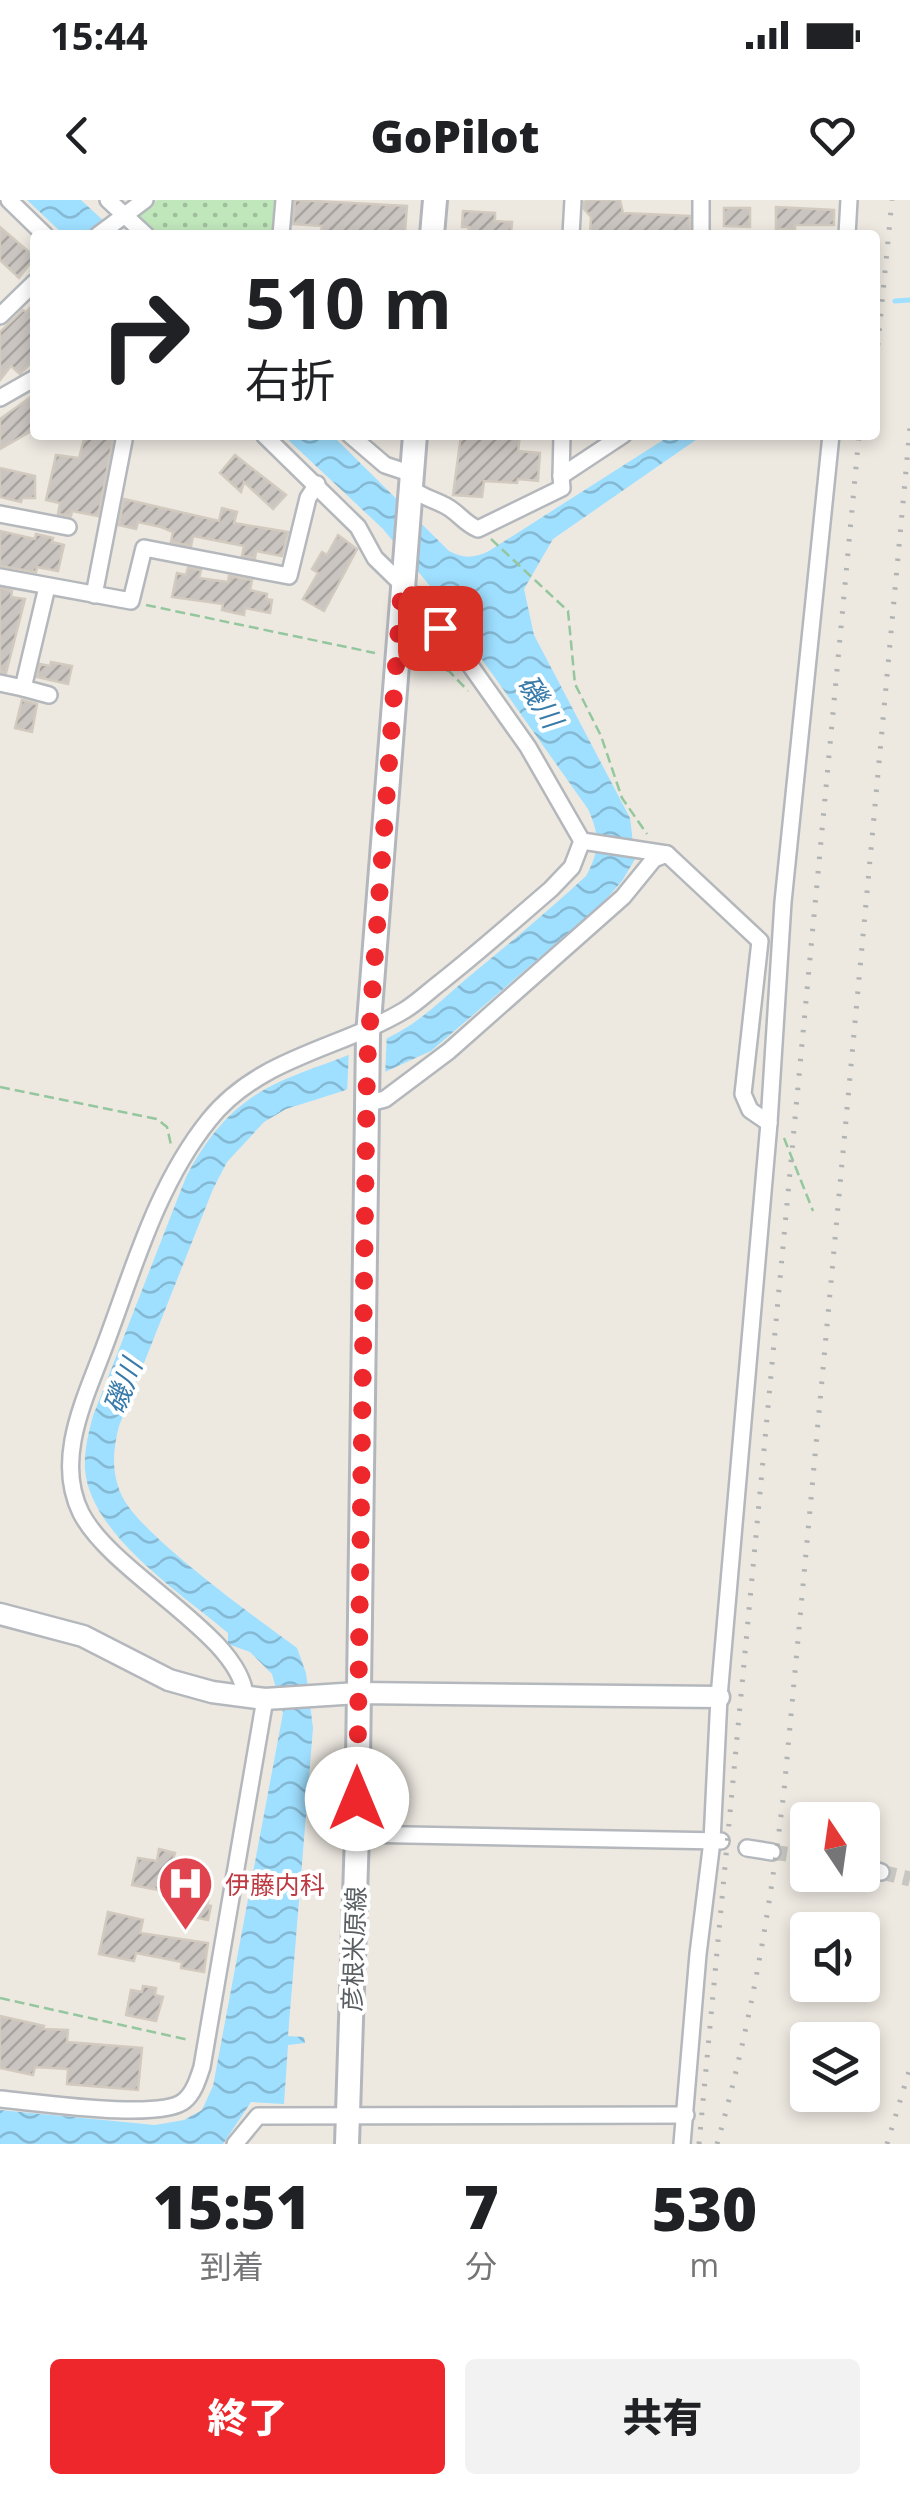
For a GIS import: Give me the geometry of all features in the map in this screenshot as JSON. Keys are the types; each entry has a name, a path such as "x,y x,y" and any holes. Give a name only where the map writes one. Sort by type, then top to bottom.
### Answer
{"main road":[{"path":"433,230 436,200"},
{"name":"彦根米原線","path":"347,2144 357,1834 368,1031 415,440"}],"street":[{"path":"8,200 40,230"},
{"path":"108,200 119,219 138,230"},
{"path":"105,230 145,200"},
{"path":"281,230 284,200"},
{"path":"571,230 573,200"},
{"path":"701,200 701,230"},
{"path":"847,230 848,200"},
{"path":"3,304 30,285"},
{"path":"0,398 30,381"},
{"path":"94,594 124,440"},
{"path":"269,440 358,527 376,558 402,579 483,682 586,842"},
{"path":"356,440 425,499 444,504 466,524 478,529 562,488 562,440"},
{"path":"561,476 615,440"},
{"path":"682,2144 698,1954 717,1841 719,1697 783,902 831,440"},
{"path":"0,577 131,601 144,548 289,576 308,498 317,484"},
{"path":"0,514 68,528"},
{"path":"24,688 47,587"},
{"path":"0,683 49,696"},
{"path":"586,842 661,853 760,941 744,1094 750,1110 768,1124"},
{"path":"260,1698 219,1646 106,1548 80,1512 70,1469 77,1420 160,1201 210,1118 235,1094 290,1058 368,1031 405,1010 551,889 572,866 586,842"},
{"path":"366,1099 385,1099 448,1051 624,898 661,853"},
{"path":"0,1614 83,1636 169,1680 212,1692 260,1698 358,1694 719,1697"},
{"path":"0,2099 122,2110 172,2108 194,2090 202,2068 260,1698"},
{"path":"357,1834 717,1841"},
{"path":"747,1848 772,1852"},
{"path":"235,2144 258,2116 686,2115"}],"path":[{"path":"493,540 568,611 576,684 601,736 622,798 661,853"},
{"path":"131,601 375,652"},
{"path":"417,663 448,671 475,700"},
{"path":"0,1086 157,1119 168,1128 172,1138 168,1164 171,1181"},
{"path":"783,1136 813,1211"},
{"path":"0,1998 205,2044"}],"green space":[{"path":"157,200 279,200 276,230 153,230 137,215"}],"water":[{"path":"27,200 81,200 114,230 59,230"},
{"name":"磯川","path":"288,440 337,440 449,551 469,557 489,551 663,440 696,440 553,539 524,589 534,635 630,818 635,859 601,905 431,1051 343,1091 286,1109 264,1122 227,1162 119,1426 114,1468 121,1494 131,1510 200,1575 297,1648 306,1673 313,1728 288,2036 304,2037 305,2043 288,2045 284,2104 251,2102 223,2144 0,2144 0,2110 155,2125 184,2120 202,2110 213,2086 283,1713 272,1674 250,1652 228,1644 228,1633 121,1540 91,1494 85,1470 93,1416 186,1177 208,1141 230,1115 254,1096 399,1032 425,1014 586,876 596,850 595,827 588,809 430,586 383,529"}],"pier":[{"path":"387,1032 385,1078 347,1095 349,1048"}],"building":[{"path":"295,200 407,206 405,230 321,230 322,226 293,224"},
{"path":"620,200 623,213 690,216 690,230 590,230 591,217 584,202"},
{"path":"776,207 834,210 834,225 776,229"},
{"path":"724,208 750,208 750,227 724,226"},
{"path":"463,211 495,213 495,221 512,222 511,230 462,227"},
{"path":"0,227 30,253 30,264 19,278 0,260"},
{"path":"30,308 30,364 20,374 11,366 0,380 0,332 23,310"},
{"path":"30,398 30,432 0,449 0,419"},
{"path":"84,440 113,440 98,516 72,511 71,516 58,514 60,503 46,500 56,455 79,458"},
{"path":"460,440 519,440 518,451 540,453 538,481 484,481 482,497 453,495"},
{"path":"235,455 286,495 273,509 244,482 241,492 220,473"},
{"path":"0,468 35,476 35,498 22,498 21,502 0,497"},
{"path":"124,499 219,521 222,508 237,512 234,523 288,532 282,556 256,551 255,558 242,556 244,546 193,536 191,546 171,542 173,532 161,527 138,522 136,529 119,525"},
{"path":"0,531 35,539 36,534 64,545 58,571 0,566"},
{"path":"338,535 357,549 324,611 303,599 318,573 312,569 322,552 327,555"},
{"path":"188,568 201,570 199,578 228,582 229,576 252,580 250,590 267,594 266,599 272,600 270,613 245,608 244,615 222,610 223,604 172,597 177,573 186,575"},
{"path":"0,588 12,591 11,597 25,599 6,673 0,672"},
{"path":"51,662 72,666 68,684 37,677 40,664 50,666"},
{"path":"22,700 37,704 32,732 15,728"},
{"path":"159,1849 175,1853 172,1864 203,1870 198,1896 209,1898 208,1920 174,1913 179,1894 132,1885 138,1858 157,1861"},
{"path":"108,1912 143,1920 140,1933 208,1943 204,1972 181,1968 182,1962 136,1953 134,1961 99,1954"},
{"path":"143,1986 156,1988 155,1995 163,1997 156,2021 126,2015 131,1990 142,1992"},
{"path":"0,2016 44,2026 43,2029 68,2030 67,2042 142,2048 138,2090 67,2084 68,2069 35,2067 33,2075 0,2068"}],"waterway":[{"path":"895,301 910,300"}],"tunnel":[{"path":"772,1852 790,1854"},
{"path":"881,1872 910,1879"}],"railway":[{"path":"880,323 892,200"},
{"path":"717,2144 758,1969 784,1791 910,427"},
{"path":"699,2144 859,440"},
{"path":"887,2144 910,2068"}],"place":[{"name":"伊藤内科","path":"186,1933"}],"route":[{"path":"357,1799 367,1064 402,584 440,628"}]}
